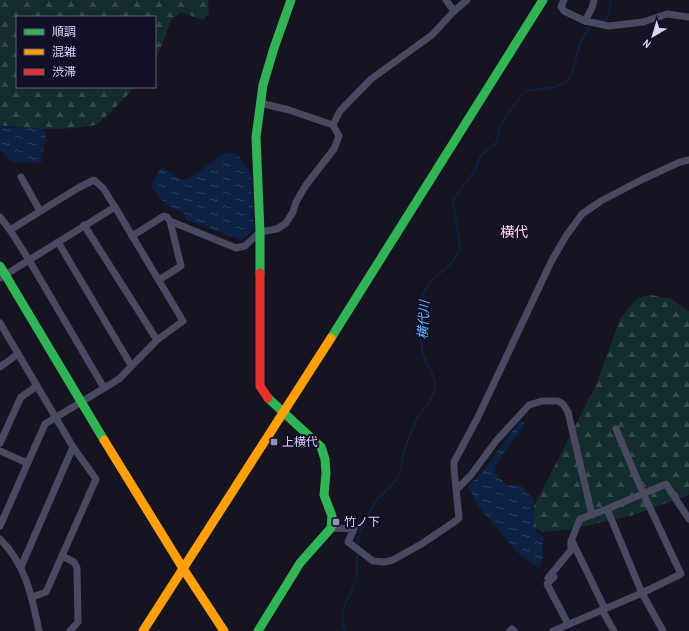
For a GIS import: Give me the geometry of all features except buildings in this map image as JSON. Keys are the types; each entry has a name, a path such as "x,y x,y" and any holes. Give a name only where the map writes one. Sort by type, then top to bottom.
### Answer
{"street":[{"path":"258,631 300,563 331,528 332,516 324,494 326,473 325,459 321,447 284,412 270,401 260,386 260,232 256,137 264,84 274,48 291,0"},
{"path":"446,0 454,11"},
{"path":"333,125 340,111 371,79 432,35 454,11 467,0"},
{"path":"143,631 184,570 543,0"},
{"path":"564,0 561,7 564,11 584,20 609,26 643,22 668,14 689,17"},
{"path":"584,20 592,8 594,0"},
{"path":"132,236 164,216 170,221 236,248 245,246 260,232 277,229 286,223 290,218 296,202 306,185 334,148 339,136 333,125 289,110 260,103"},
{"path":"331,528 354,529 348,542 373,561 384,562 393,560 423,543 459,518 454,462 478,417 551,262 566,236 582,214 601,202 642,180 680,162 689,160"},
{"path":"20,177 40,211"},
{"path":"0,526 45,424 119,379 157,340 183,321 115,207 103,188 94,180 78,188 10,230"},
{"path":"0,278 115,207"},
{"path":"0,218 10,230 26,261 104,388"},
{"path":"159,280 181,266 170,221"},
{"path":"84,225 157,340"},
{"path":"58,242 131,365"},
{"path":"0,266 81,403 184,570 224,631"},
{"path":"0,323 73,447 96,479 46,592 32,597"},
{"path":"0,367 18,354"},
{"path":"0,443 21,397 37,386"},
{"path":"457,489 471,475 496,441 529,405 542,401 558,401 563,404 568,412 592,515"},
{"path":"553,631 567,627 681,574 643,493 616,430"},
{"path":"21,567 73,447"},
{"path":"0,451 28,463"},
{"path":"567,627 547,584 571,550 572,540 580,519 666,484 689,519"},
{"path":"607,509 642,593 663,631"},
{"path":"0,539 21,567 32,597 39,631"},
{"path":"572,540 614,631"},
{"path":"62,556 74,562 77,568 78,622 70,631"},
{"path":"510,631 512,629 514,631"}],"green space":[{"path":"0,0 208,0 209,13 203,20 181,12 171,20 156,60 156,16 16,16 16,88 134,88 109,114 95,125 61,129 21,128 0,125"},
{"path":"651,295 672,299 689,311 689,495 630,516 567,530 542,532 530,524 528,518 596,385 620,319 638,298"}],"water":[{"path":"0,125 14,128 41,128 46,133 41,163 12,162 0,150"},
{"path":"225,153 233,153 240,158 251,173 254,230 241,240 187,220 182,212 172,208 164,202 151,186 161,168 165,169 181,180 188,179"},
{"path":"520,422 524,423 524,426 494,468 495,473 507,485 520,485 534,500 534,528 537,533 544,537 542,548 543,558 539,568 518,553 478,506 468,486 484,470"}],"waterway":[{"name":"横代川","path":"595,20 607,20 611,0"},
{"name":"横代川","path":"357,547 361,528 377,499 394,483 398,477 404,451 411,433 417,419 433,395 435,381 425,360 422,345 421,305 424,292 428,285 447,267 457,255 460,247 453,200 475,170 481,155 496,143 501,125 508,113 525,91 554,87 566,83 571,75 580,44 591,24"},
{"name":"横代川","path":"345,631 342,616 345,604 356,580 357,551"}],"traffic: fast":[{"path":"260,273 260,232 256,137 263,85 291,0"},
{"path":"331,338 543,0"},
{"path":"0,266 104,440"},
{"path":"258,631 300,563 331,528 332,516 324,495 326,473 325,459 321,447 268,398"}],"traffic: slow":[{"path":"143,631 331,338"},
{"path":"104,440 184,570 224,631"}],"traffic: jam":[{"path":"260,273 260,386 268,398"}],"place":[{"name":"上横代","path":"274,442"},
{"name":"竹ノ下","path":"336,522"}],"district":[{"name":"横代","path":"514,232"}]}
